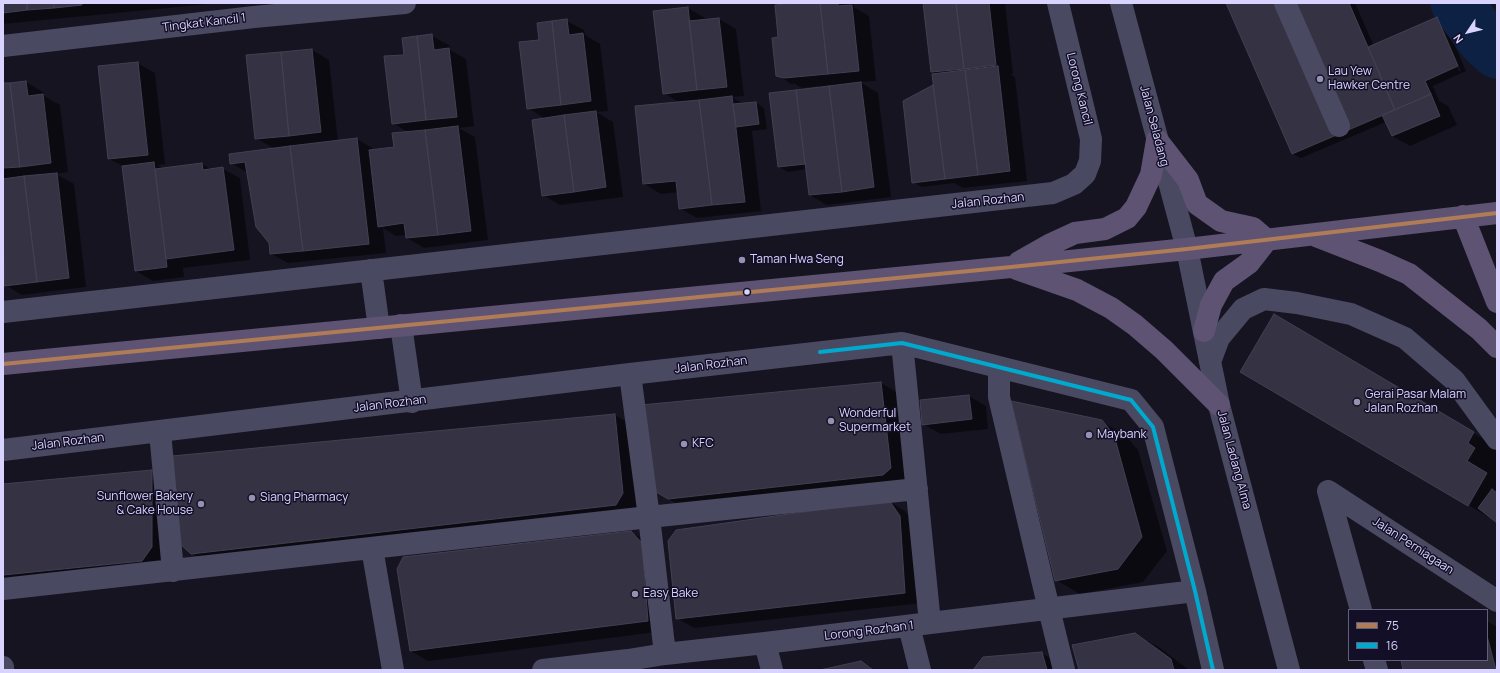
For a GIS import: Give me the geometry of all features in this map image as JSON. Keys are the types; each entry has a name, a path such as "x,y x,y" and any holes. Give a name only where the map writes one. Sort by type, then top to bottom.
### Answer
{"main road":[{"path":"1158,140 1188,180 1197,204 1221,221 1253,228 1267,240"},
{"path":"1011,267 1049,245 1075,233 1105,229 1126,218 1136,207 1151,175 1158,140"},
{"path":"3,364 1011,267 1187,249 1497,213"},
{"path":"1462,216 1497,302"},
{"path":"1312,235 1380,261 1409,274 1479,329 1497,347"},
{"path":"1204,331 1211,305 1224,281 1248,263 1267,240"},
{"path":"1011,267 1077,290 1111,308 1135,325 1164,350 1219,405"}],"street":[{"name":"Tingkat Kancil 1","path":"3,46 253,10 398,3"},
{"name":"Lorong Kancil","path":"1058,3 1091,139 1090,161 1085,174"},
{"name":"Jalan Seladang","path":"1121,3 1187,249"},
{"path":"1285,3 1339,126"},
{"name":"Jalan Rozhan","path":"3,312 1053,193 1074,184 1085,174"},
{"name":"Jalan Ladang Alma","path":"1187,249 1219,405 1288,670"},
{"path":"371,270 379,328"},
{"path":"1210,362 1219,338 1242,310 1264,299 1297,303 1351,314 1405,338 1454,380 1497,439"},
{"path":"401,326 412,402"},
{"name":"Jalan Rozhan","path":"3,450 412,402 630,374 902,343 1131,400 1153,427 1195,591 1213,670"},
{"path":"902,343 917,489 920,670"},
{"path":"999,366 999,397 1064,670"},
{"path":"630,374 665,654"},
{"path":"160,432 174,571"},
{"path":"3,589 649,517 917,489"},
{"name":"Jalan Perniagaan","path":"1361,609 1328,491 1497,602"},
{"path":"372,548 393,670"},
{"name":"Lorong Rozhan 1","path":"543,670 629,665 665,654 920,625 1195,591"},
{"path":"765,643 772,670"}],"building":[{"path":"3,3 27,3 27,10 3,13"},
{"path":"27,3 54,3 54,8 27,10"},
{"path":"54,3 82,3 82,5 54,8"},
{"path":"791,3 820,3 828,74 784,78 776,76 772,38 778,37 775,5"},
{"path":"820,3 838,3 838,6 852,5 859,71 828,74"},
{"path":"923,3 956,3 964,69 931,72"},
{"path":"956,3 989,3 996,65 964,69"},
{"name":"Lau Yew Hawker Centre","path":"1226,3 1349,3 1395,110 1292,154"},
{"path":"688,7 697,90 663,94 653,11"},
{"path":"1437,17 1458,66 1425,81 1431,94 1395,110 1368,47"},
{"path":"719,18 727,87 697,90 689,21"},
{"path":"567,19 569,35 583,33 591,101 561,105 552,21"},
{"path":"552,21 561,105 527,109 519,42 539,40 537,23"},
{"path":"432,34 434,50 449,48 457,117 426,120 417,36"},
{"path":"417,36 426,120 392,124 384,56 404,55 402,38"},
{"path":"312,49 321,132 289,136 281,52"},
{"path":"281,52 289,136 255,139 246,55"},
{"path":"138,62 148,155 108,159 98,66"},
{"path":"998,66 1010,171 978,175 965,70"},
{"path":"965,70 978,175 945,179 932,74"},
{"path":"26,81 28,96 43,94 51,163 20,167 10,83"},
{"path":"861,82 874,187 842,192 829,86"},
{"path":"3,83 10,83 20,167 3,168"},
{"path":"933,85 945,179 912,183 903,101"},
{"path":"829,86 842,192 809,195 796,90"},
{"path":"796,90 805,164 778,167 769,93"},
{"path":"1431,94 1440,116 1392,136 1382,115"},
{"path":"732,96 745,202 712,205 699,100"},
{"path":"699,100 712,205 679,209 676,181 643,184 635,106"},
{"path":"756,102 759,124 736,127 733,104"},
{"path":"596,111 606,187 574,192 564,115"},
{"path":"564,115 574,192 542,196 532,120"},
{"path":"458,126 471,231 438,235 425,130"},
{"path":"425,130 438,235 406,238 404,223 378,227 369,150 394,147 392,133"},
{"path":"357,138 369,244 303,251 290,146"},
{"path":"290,146 303,251 270,254 269,243 256,227 245,162 230,164 229,154"},
{"path":"154,162 167,267 135,271 122,166"},
{"path":"202,163 203,170 223,167 234,250 166,259 155,169"},
{"path":"57,173 69,278 37,282 24,176"},
{"path":"24,176 37,282 4,286 3,179"},
{"name":"Gerai Pasar Malam Jalan Rozhan","path":"1274,314 1474,432 1468,443 1475,448 1467,461 1487,473 1468,506 1240,372"},
{"path":"881,382 891,468 883,475 668,499 651,489 641,405"},
{"path":"969,395 972,419 922,425 920,400"},
{"path":"1011,401 1102,420 1114,435 1142,537 1118,569 1055,581"},
{"path":"615,414 623,493 616,505 191,554 179,543 172,456"},
{"path":"152,470 152,547 142,561 3,575 3,484"},
{"path":"1492,489 1497,493 1497,523 1478,508"},
{"path":"889,500 900,516 905,593 676,619 668,541 676,530"},
{"path":"631,531 642,543 648,621 410,651 397,569 403,557"},
{"path":"1135,633 1171,659 1174,670 1079,670 1072,645"},
{"path":"1488,640 1496,670 1403,670 1401,661 1488,661"},
{"path":"1042,652 1047,670 973,670 983,657"},
{"path":"861,661 873,670 820,670"}],"waterway":[{"path":"1457,3 1483,39 1497,52"}],"transit line":[{"name":"75","path":"3,364 1011,267 1187,249 1497,213"},
{"name":"16","path":"820,352 902,343 1131,400 1153,427 1195,591 1213,670"}],"place":[{"name":"Lau Yew Hawker Centre","path":"1320,79"},
{"name":"Taman Hwa Seng","path":"742,260"},
{"name":"Gerai Pasar Malam Jalan Rozhan","path":"1357,402"},
{"name":"Wonderful Supermarket","path":"831,421"},
{"name":"Maybank","path":"1089,435"},
{"name":"KFC","path":"684,444"},
{"name":"Siang Pharmacy","path":"252,498"},
{"name":"Sunflower Bakery & Cake House","path":"201,504"},
{"name":"Easy Bake","path":"635,594"}]}
